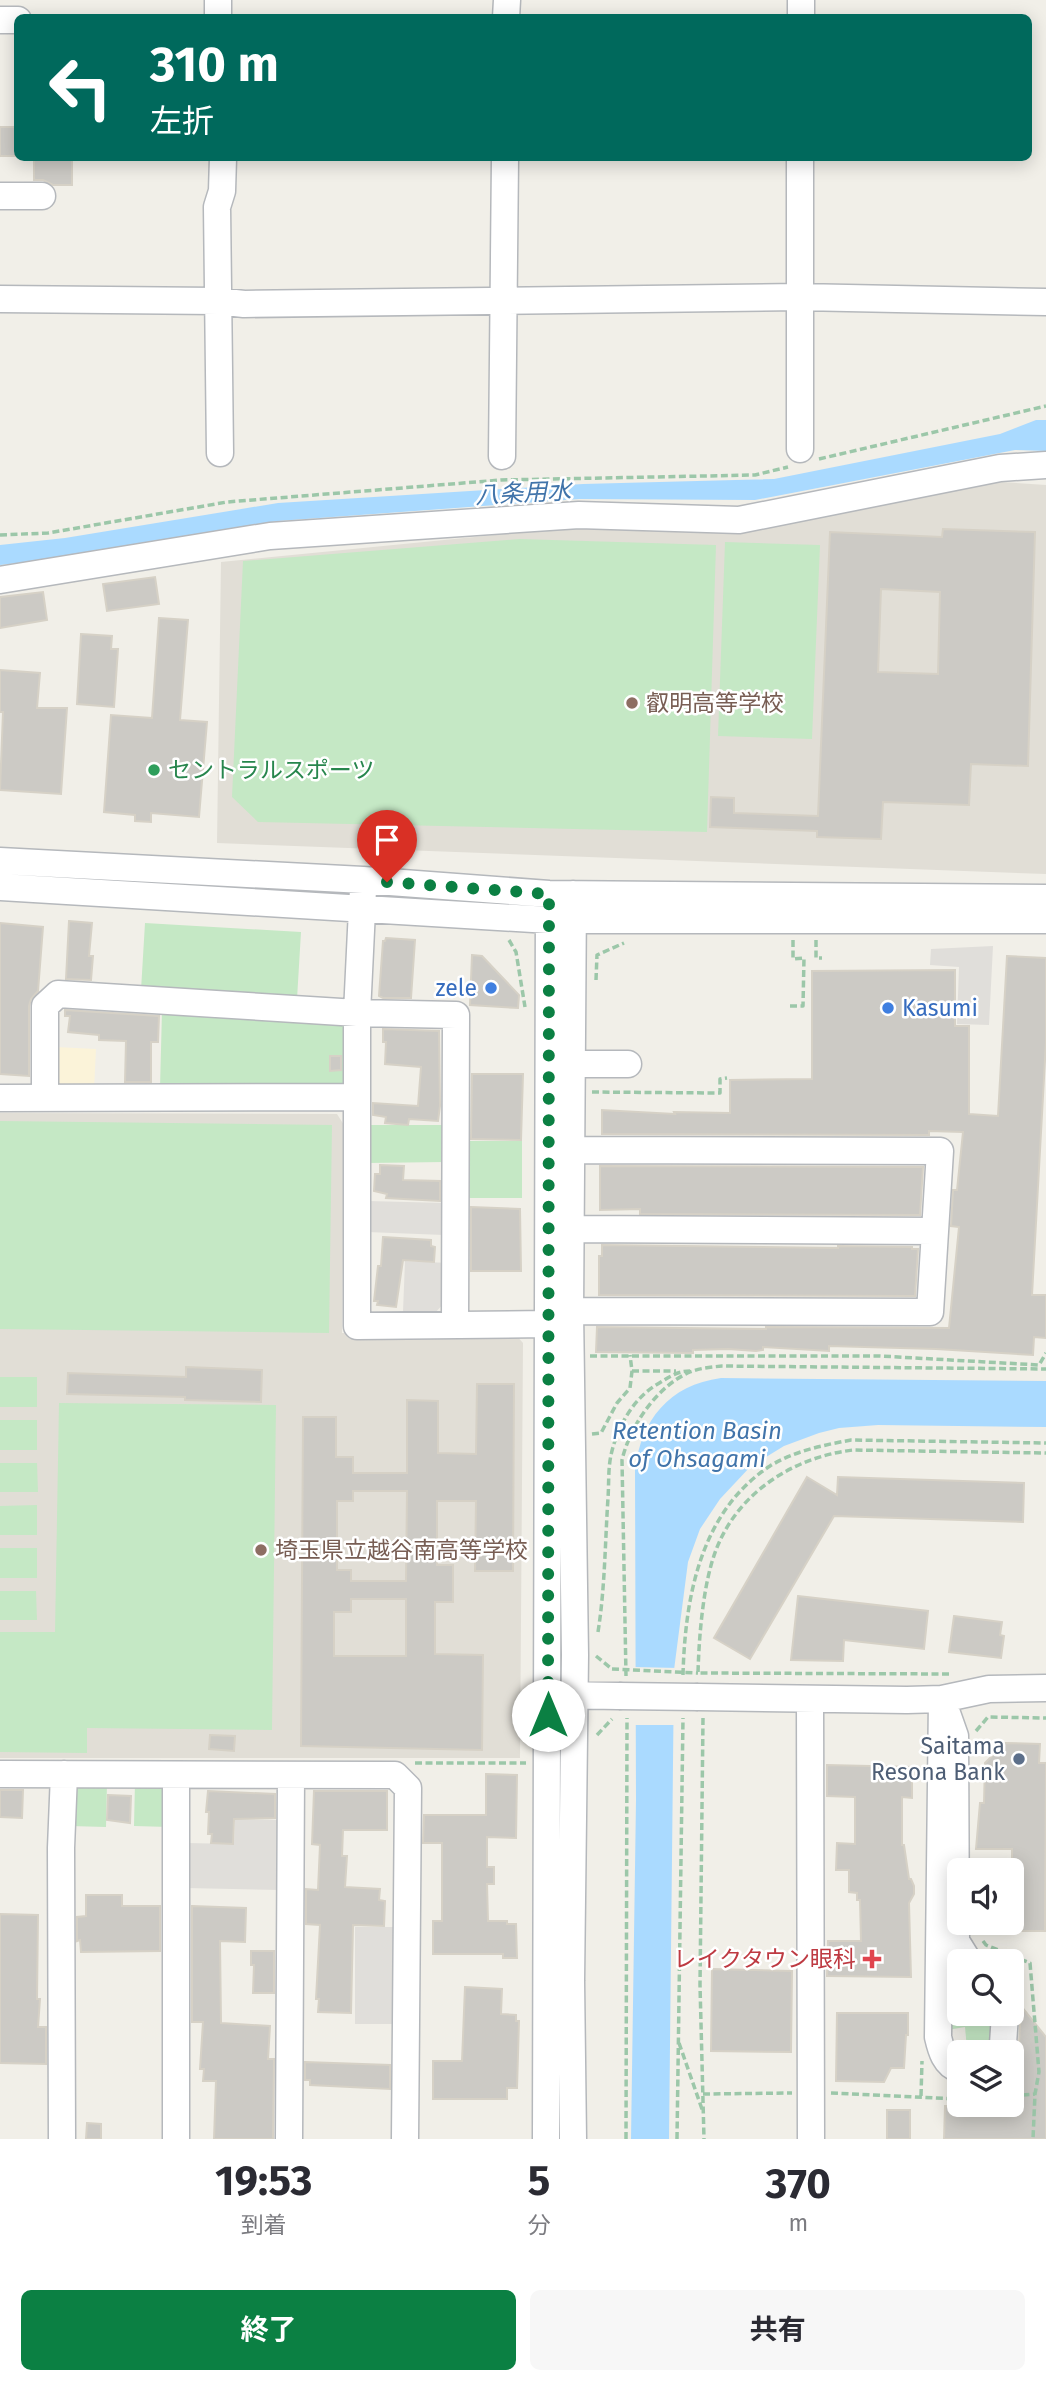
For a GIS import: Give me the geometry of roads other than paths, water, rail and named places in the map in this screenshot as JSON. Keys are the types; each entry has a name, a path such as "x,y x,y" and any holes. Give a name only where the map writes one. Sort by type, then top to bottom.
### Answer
{"street":[{"path":"220,453 216,207 222,191 223,161"},
{"path":"502,456 505,161"},
{"path":"800,161 801,459"},
{"path":"0,195 42,196"},
{"path":"0,299 217,301 244,304 799,297 1046,302"},
{"path":"0,580 270,536 579,514 739,520 1000,468 1046,465"},
{"path":"0,861 363,880 561,907 1046,920"},
{"path":"363,880 357,1013 357,1326 455,1325 559,1317 930,1312 940,1151 573,1150"},
{"path":"0,887 362,907 561,907 1046,898"},
{"path":"561,907 572,1064 573,1150 571,1229 559,1317 575,1695 571,1981 573,2139"},
{"path":"546,2139 548,1695 559,1317 561,907"},
{"path":"45,1098 45,1006 58,994 357,1013 456,1015 455,1325"},
{"path":"572,1064 628,1064"},
{"path":"0,1098 358,1097"},
{"path":"571,1229 935,1231"},
{"path":"548,1695 575,1695 621,1701 699,1696 810,1699 946,1686 989,1689 1046,1688"},
{"path":"946,1686 988,1706 1046,1706"},
{"path":"946,1686 954,1736 956,1941 961,1949"},
{"path":"946,1686 937,2036 942,2053 947,2059"},
{"path":"810,1699 811,2139"},
{"path":"0,1774 395,1774 408,1788 405,2139"},
{"path":"62,2139 61,1848 64,1774"},
{"path":"176,2139 177,1775"},
{"path":"289,2139 291,1775"},
{"path":"937,2012 947,1994"}],"water":[{"name":"八条用水","path":"1036,420 1046,420 1046,451 1015,450 755,500 579,499 278,521 55,559 0,565 0,545 65,538 278,503 583,484 774,479 1000,434"},
{"name":"Retention Basin of Ohsagami","path":"721,1378 1046,1381 1046,1427 878,1425 839,1428 819,1433 784,1446 750,1467 720,1499 700,1529 688,1562 674,1670 669,2139 631,2139 636,1800 635,1470 644,1436 661,1408 686,1388"}],"place":[{"name":"叡明高等学校","path":"632,703"},
{"name":"セントラルスポーツ","path":"154,770"},
{"name":"zele","path":"491,988"},
{"name":"Kasumi","path":"888,1008"},
{"name":"埼玉県立越谷南高等学校","path":"261,1550"},
{"name":"Saitama Resona Bank","path":"1019,1759"},
{"name":"レイクタウン眼科","path":"872,1959"}]}
